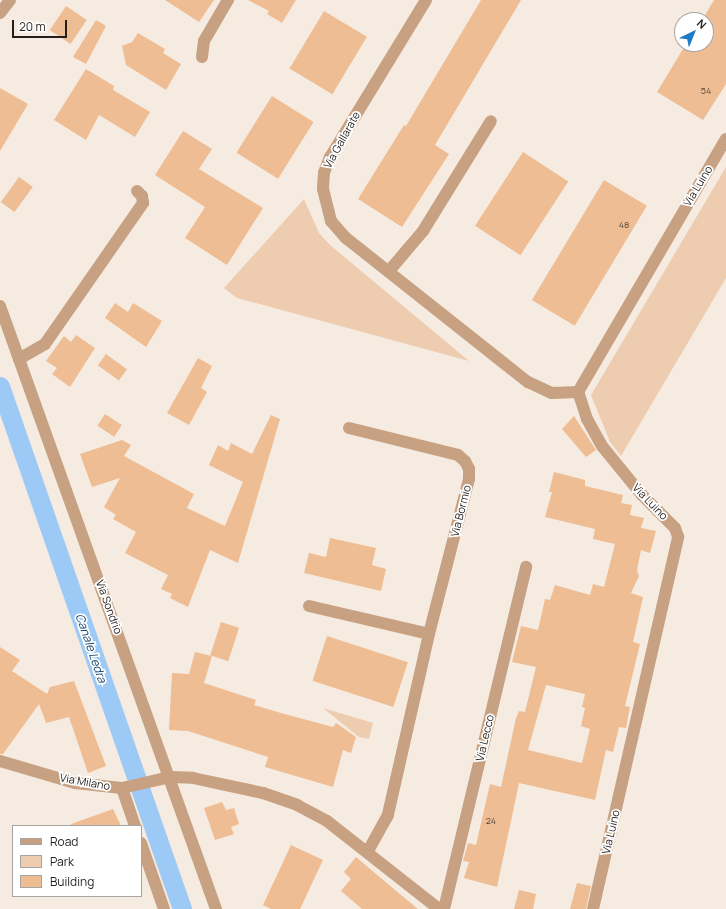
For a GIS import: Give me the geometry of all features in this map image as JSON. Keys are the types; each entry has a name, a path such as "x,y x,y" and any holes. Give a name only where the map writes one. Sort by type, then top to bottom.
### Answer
{"street":[{"path":"0,13 10,0"},
{"path":"202,57 204,41 228,0"},
{"name":"Via Gallarate","path":"426,0 334,151 324,173 325,205 331,221 346,238 528,382 552,393 578,392"},
{"path":"388,271 423,231 491,121"},
{"name":"Via Luino","path":"593,909 678,537 675,528 642,495 602,446 587,419 578,392 726,139"},
{"path":"19,359 45,344 143,203 142,196 137,191"},
{"name":"Via Sondrio","path":"0,306 165,778 216,909"},
{"name":"Via Bormio","path":"349,428 458,455 465,461 469,469 469,479 429,634 388,815 368,852"},
{"name":"Via Lecco","path":"444,909 526,567"},
{"path":"309,606 429,634"},
{"name":"Via Milano","path":"0,761 75,782 125,788 165,778"},
{"path":"165,778 231,785 297,805 327,821 439,909"},
{"path":"125,788 135,825"},
{"path":"142,846 164,909"}],"green space":[{"path":"726,167 726,278 621,456 610,442 591,395"},
{"path":"304,199 319,233 330,245 469,361 237,298 224,288"},
{"path":"323,708 373,723 369,739 359,737"}],"building":[{"path":"165,0 214,0 199,22"},
{"path":"248,0 296,0 282,23 267,14 269,11"},
{"path":"481,0 521,0 435,145 449,154 402,227 358,199 404,125 406,126"},
{"path":"714,0 726,0 726,84 703,120 657,92 681,52 714,52 714,12 707,12"},
{"path":"66,6 87,20 71,44 50,30"},
{"path":"324,11 367,37 332,94 289,68"},
{"path":"96,20 106,26 86,64 73,57"},
{"path":"138,33 165,49 163,53 181,64 166,90 126,65 122,46 132,42"},
{"path":"86,69 114,86 113,90 150,112 135,137 99,115 86,140 54,120"},
{"path":"0,88 28,104 0,151"},
{"path":"272,96 314,122 278,179 236,153"},
{"path":"183,131 212,149 199,169 263,208 227,265 185,238 205,207 155,175"},
{"path":"523,152 568,181 520,255 475,226"},
{"path":"19,177 33,187 15,212 1,202"},
{"path":"604,180 647,206 575,326 532,300"},
{"path":"115,303 128,312 133,303 162,321 146,347 105,318"},
{"path":"76,335 95,348 70,387 52,374 57,368 46,361 64,336 71,342"},
{"path":"106,354 127,369 119,381 98,365"},
{"path":"198,358 212,366 201,388 207,392 189,425 167,413"},
{"path":"105,414 122,425 114,437 97,426"},
{"path":"271,415 280,419 238,563 210,550 188,607 170,598 172,594 161,589 168,575 125,553 136,532 113,519 116,515 104,507 120,478 92,487 80,454 122,440 131,445 124,456 194,494 187,508 225,526 243,482 209,465 218,445 228,451 231,443 252,454"},
{"path":"574,416 596,450 586,457 562,429"},
{"path":"554,472 585,480 585,486 623,495 621,503 632,505 630,515 644,518 641,528 656,531 650,553 641,550 637,570 639,576 631,593 643,597 633,642 640,644 625,706 630,707 626,728 619,727 613,752 606,750 595,800 519,783 497,887 464,878 469,862 463,861 468,843 476,845 490,784 501,787 516,718 519,711 525,712 536,667 512,662 521,626 538,630 545,599 550,600 555,585 590,595 593,584 604,587 615,544 593,539 595,529 545,517 552,492 549,492","holes":["546,685 585,694 582,707 585,708 581,726 590,729 582,763 528,750"]},
{"path":"330,538 376,548 372,565 386,569 381,591 304,573 309,553 326,557"},
{"path":"221,622 239,628 228,661 210,655"},
{"path":"327,636 408,662 393,707 312,681"},
{"path":"0,647 20,660 12,671 47,694 50,687 74,681 106,766 88,773 69,717 46,723 39,704 3,754 0,754"},
{"path":"195,652 212,656 204,683 256,700 254,705 333,727 336,723 356,737 351,753 343,750 333,787 265,767 268,757 188,731 169,730 172,673 189,674"},
{"path":"222,802 226,810 234,808 239,824 231,827 234,834 215,840 204,808"},
{"path":"113,809 121,825 71,825"},
{"path":"291,845 323,860 300,909 271,909 263,905"},
{"path":"356,857 418,909 362,909 341,891 351,879 344,872"},
{"path":"577,883 591,886 586,909 570,909"},
{"path":"519,890 536,894 533,909 514,909"}],"waterway":[{"name":"Canale Ledra","path":"0,386 182,909"}]}
